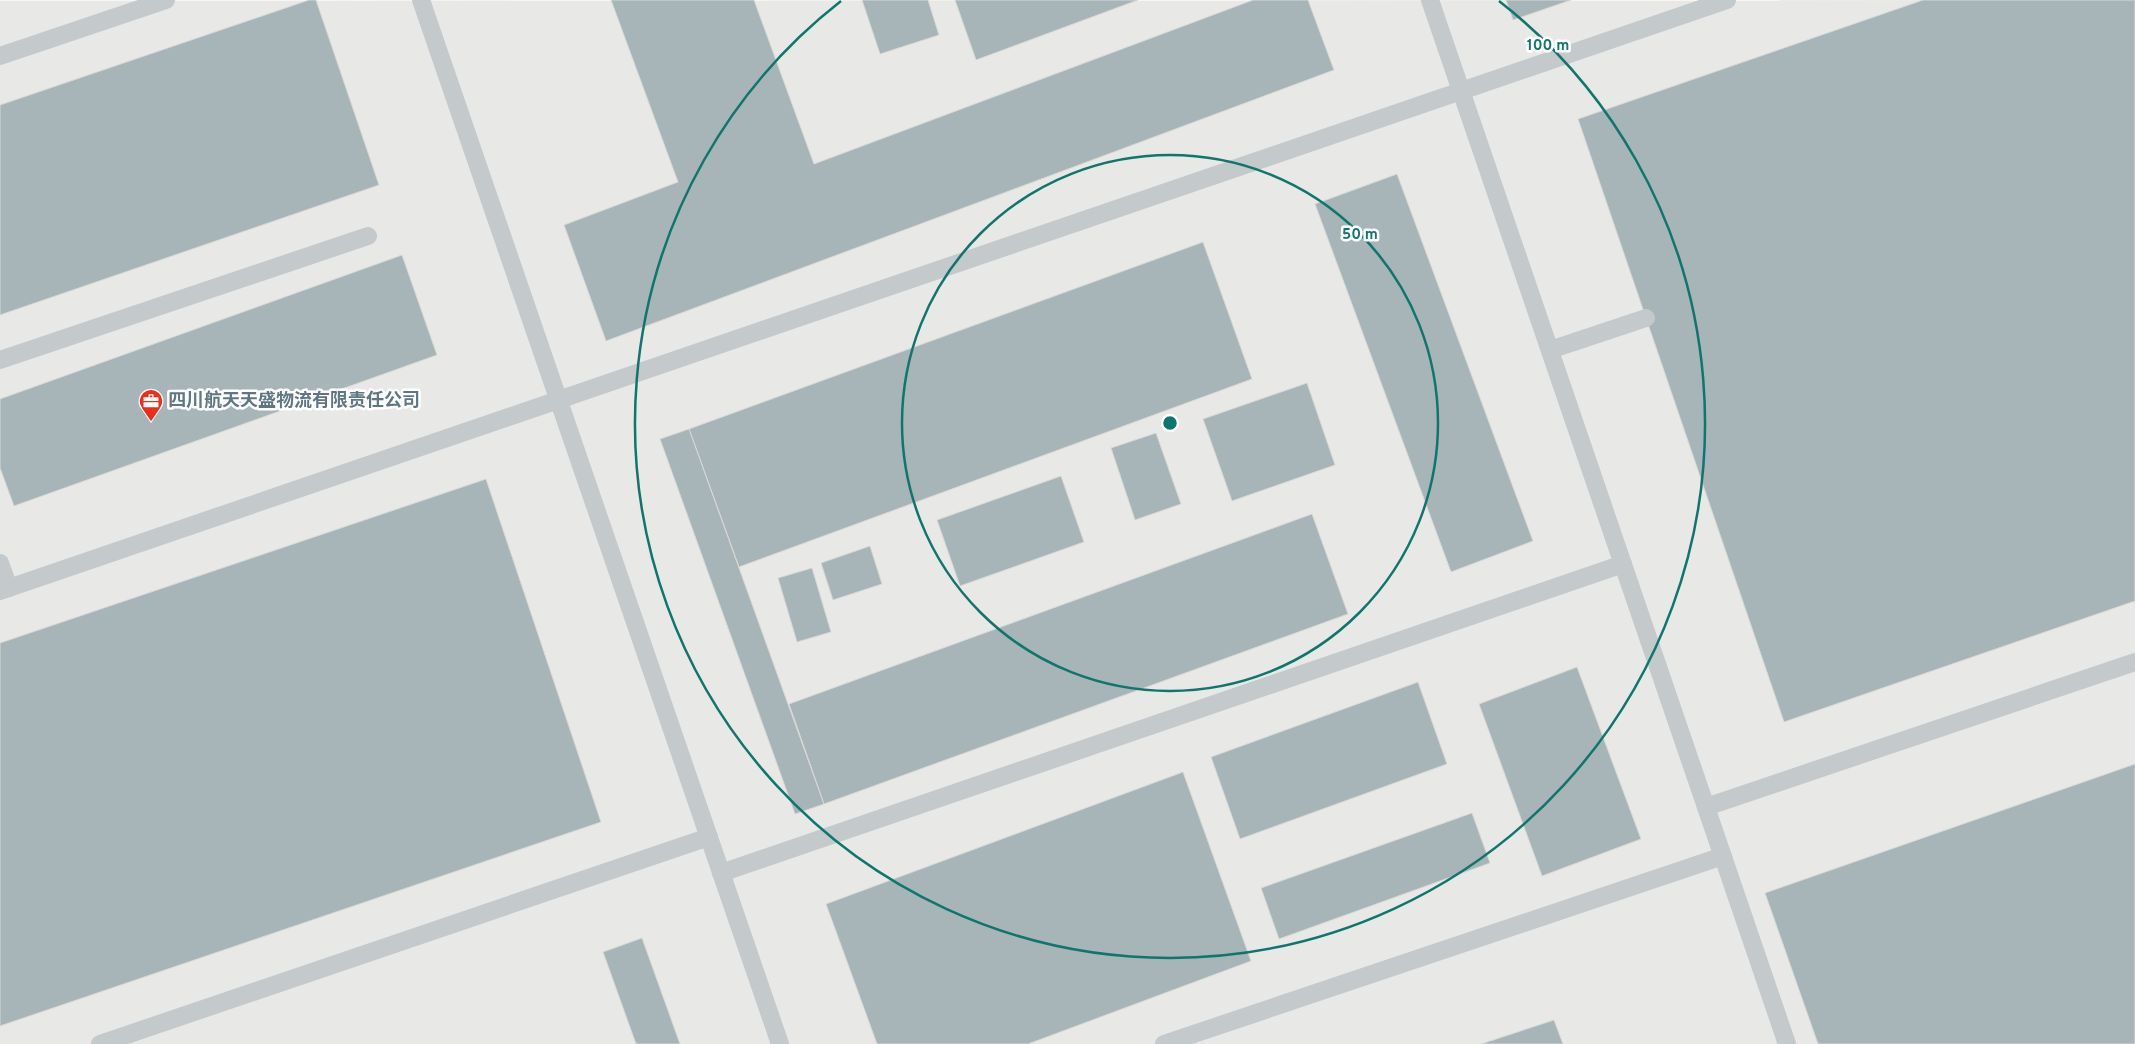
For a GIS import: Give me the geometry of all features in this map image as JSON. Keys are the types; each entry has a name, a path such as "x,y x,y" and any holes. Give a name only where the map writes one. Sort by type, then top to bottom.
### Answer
{"lane":[{"path":"0,56 166,0"},
{"path":"421,0 780,1044"},
{"path":"1430,0 1787,1044"},
{"path":"0,563 4,590 1727,0"},
{"path":"0,360 368,236"},
{"path":"1550,350 1646,318"},
{"path":"721,874 1623,564"},
{"path":"1706,807 2135,662"},
{"path":"100,1044 709,837"},
{"path":"1164,1044 1723,856"}],"shaded area":[{"path":"2135,0 2135,1044 0,1044 0,1"}],"building":[{"path":"309,0 316,0 379,185 0,315 0,105"},
{"path":"611,0 754,0 814,164 1253,0 1308,0 1334,70 606,341 564,225 678,182"},
{"path":"862,0 928,0 939,35 880,54"},
{"path":"955,0 1138,0 976,60"},
{"path":"1506,0 1571,0 1513,20"},
{"path":"1923,0 2135,0 2135,601 1784,722 1578,119"},
{"path":"1397,174 1533,541 1451,572 1315,204"},
{"path":"1203,242 1252,379 739,567 689,429"},
{"path":"402,255 437,355 14,506 0,468 0,399"},
{"path":"1307,383 1335,465 1232,501 1203,419"},
{"path":"689,429 824,804 795,814 660,439"},
{"path":"1156,433 1181,504 1135,520 1111,448"},
{"path":"1061,476 1084,542 960,586 937,520"},
{"path":"486,479 601,822 0,1026 0,643"},
{"path":"1312,514 1348,614 824,804 789,704"},
{"path":"870,546 882,584 833,600 821,563"},
{"path":"812,568 831,632 797,642 778,578"},
{"path":"1577,667 1641,839 1542,876 1479,704"},
{"path":"1418,682 1447,764 1240,839 1211,757"},
{"path":"2135,764 2135,1044 1818,1044 1765,893"},
{"path":"1183,772 1251,961 1028,1044 877,1044 826,904"},
{"path":"1472,813 1490,863 1279,939 1261,888"},
{"path":"642,938 680,1044 636,1044 603,952"},
{"path":"1554,1020 1563,1044 1481,1044"}],"place":[{"name":"四川航天天盛物流有限责任公司","path":"151,422"}]}
